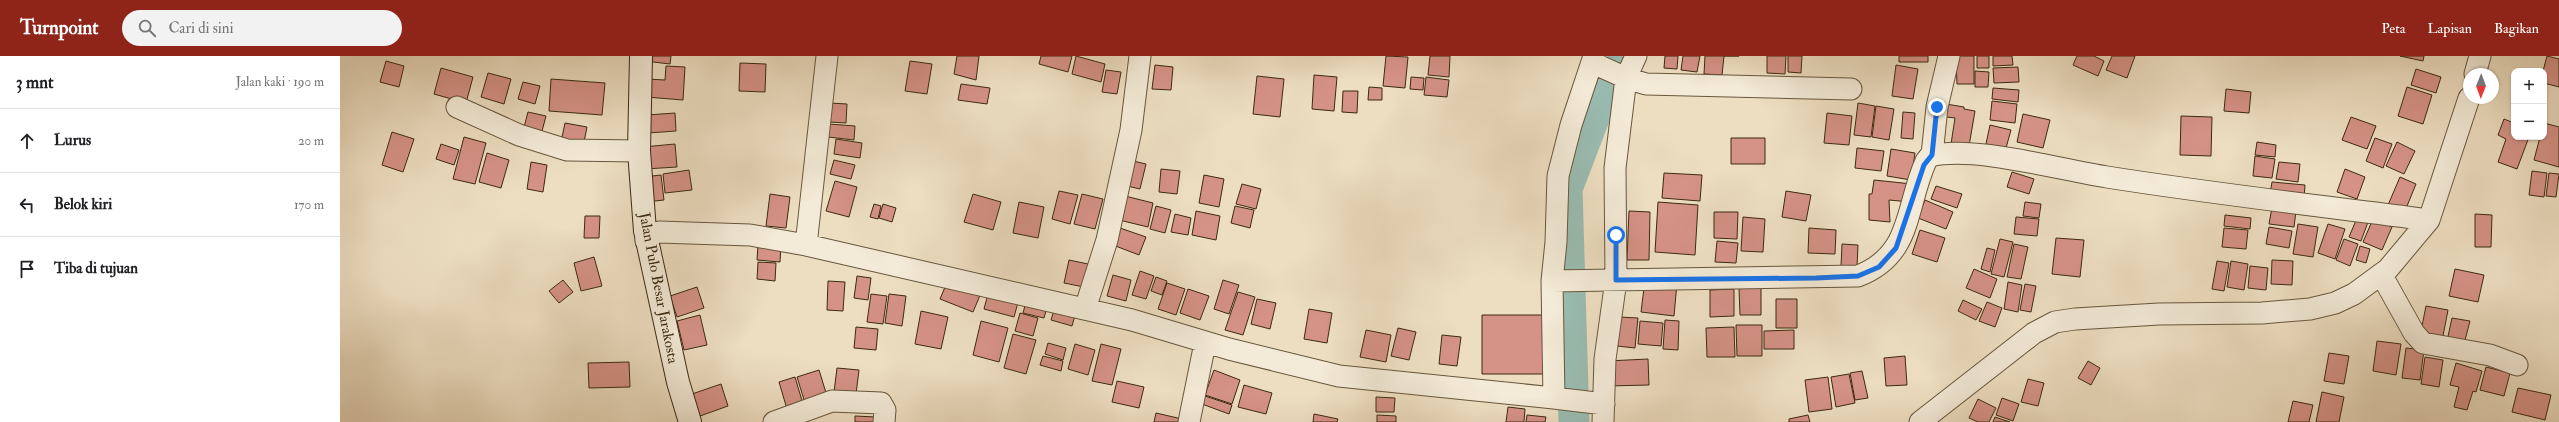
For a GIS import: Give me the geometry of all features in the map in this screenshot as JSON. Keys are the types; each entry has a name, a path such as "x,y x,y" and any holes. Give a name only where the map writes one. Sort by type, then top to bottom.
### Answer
{"street":[{"name":"Jalan Pulo Besar Jarakosta","path":"641,56 639,151 646,241 678,382 690,422"},
{"path":"806,245 827,56"},
{"path":"1085,309 1107,240 1128,145 1140,56"},
{"path":"1562,399 1556,242 1558,176 1571,125 1607,68 1636,56"},
{"path":"1557,281 1816,278 1858,276 1867,273 1886,261 1896,248 1924,165 1932,155 1937,107 1948,56"},
{"path":"2477,68 2480,56"},
{"path":"646,241 649,235 659,232 704,232 750,235 806,245 1132,320 1206,343 1339,376 1562,399 1602,410 1605,359 1616,280 1615,168 1607,68"},
{"path":"1607,68 1646,84 1851,90"},
{"path":"1920,422 2034,333 2055,322 2151,314 2262,313 2310,309 2335,303 2354,294 2381,274 2429,220 2467,104"},
{"path":"457,107 519,135 567,150 639,151"},
{"path":"1932,155 1978,155 2108,177 2429,220"},
{"path":"2381,274 2414,334 2423,343 2490,355 2517,365"},
{"path":"1189,422 1206,343"},
{"path":"774,422 837,401 880,403 885,410 884,422"}],"building":[{"path":"645,56 671,56 670,64 645,61"},
{"path":"957,56 979,56 976,80 954,74"},
{"path":"1041,56 1072,56 1068,72 1039,64"},
{"path":"1076,56 1105,64 1101,82 1072,74"},
{"path":"1386,56 1408,57 1405,88 1383,86"},
{"path":"1430,56 1450,56 1449,77 1428,75"},
{"path":"1665,56 1678,56 1677,69 1664,68"},
{"path":"1683,56 1700,56 1697,72 1681,70"},
{"path":"1705,56 1724,56 1722,75 1704,74"},
{"path":"1767,56 1786,56 1785,74 1767,73"},
{"path":"1788,56 1802,56 1801,73 1788,72"},
{"path":"1899,56 1928,56 1928,62 1899,62"},
{"path":"1956,56 1974,56 1974,84 1957,84"},
{"path":"1977,56 1989,56 1989,68 1977,68"},
{"path":"1993,56 2012,56 2013,65 1993,66"},
{"path":"2077,56 2094,56 2104,61 2098,76 2073,65"},
{"path":"2112,56 2135,56 2127,78 2106,70"},
{"path":"2400,56 2424,56 2423,61"},
{"path":"2547,56 2559,59 2559,87 2547,84 2547,68 2544,68"},
{"path":"386,61 404,66 399,87 380,82"},
{"path":"910,61 932,64 927,94 905,91"},
{"path":"740,63 766,64 765,92 739,91"},
{"path":"1155,65 1173,67 1171,90 1152,89"},
{"path":"1896,65 1918,69 1913,99 1892,96"},
{"path":"666,66 685,67 683,100 646,97 647,79 665,80"},
{"path":"2018,67 2019,82 1994,83 1993,68"},
{"path":"441,68 473,77 466,103 434,94"},
{"path":"2416,69 2441,77 2436,93 2411,85"},
{"path":"1106,70 1121,72 1117,94 1102,92"},
{"path":"1975,71 1989,72 1988,87 1975,87"},
{"path":"488,73 511,79 504,104 481,97"},
{"path":"1314,75 1337,77 1334,111 1312,109"},
{"path":"1257,76 1284,79 1280,117 1253,114"},
{"path":"1411,77 1424,78 1423,90 1410,89"},
{"path":"1426,77 1449,80 1447,97 1424,95"},
{"path":"551,79 605,83 602,115 549,111"},
{"path":"523,82 540,86 535,104 518,99"},
{"path":"961,84 990,88 987,104 958,100"},
{"path":"1369,87 1382,88 1382,100 1368,100"},
{"path":"2407,87 2432,95 2423,124 2398,116"},
{"path":"1993,88 2019,90 2018,102 1992,99"},
{"path":"2226,89 2251,92 2249,113 2224,111"},
{"path":"1343,91 1358,91 1357,113 1342,112"},
{"path":"1992,101 2017,104 2015,123 1990,120"},
{"path":"830,103 847,104 846,123 829,122"},
{"path":"1858,103 1875,106 1871,137 1854,135"},
{"path":"1940,103 1964,107 1964,109 1975,111 1969,146 1951,144 1955,118 1938,116"},
{"path":"1876,106 1894,109 1889,140 1872,137"},
{"path":"528,112 546,116 541,135 523,131"},
{"path":"1903,112 1915,113 1913,139 1901,138"},
{"path":"675,113 676,131 648,133 647,115"},
{"path":"1827,113 1852,116 1849,145 1824,143"},
{"path":"2023,114 2050,120 2043,148 2017,142"},
{"path":"2181,116 2212,117 2211,156 2180,155"},
{"path":"2351,117 2376,126 2367,149 2342,140"},
{"path":"2504,119 2511,122 2511,140 2528,140 2517,169 2498,162 2506,139 2498,135"},
{"path":"565,123 587,127 583,147 561,142"},
{"path":"829,124 855,126 854,140 828,137"},
{"path":"2547,124 2559,127 2559,167 2534,160 2539,140 2547,140"},
{"path":"1990,125 2011,130 2006,148 1986,144"},
{"path":"392,132 414,139 403,172 382,165"},
{"path":"464,137 486,143 475,184 453,179"},
{"path":"1731,138 1765,138 1765,164 1731,164"},
{"path":"2375,138 2392,144 2383,168 2366,161"},
{"path":"836,139 862,143 860,158 834,154"},
{"path":"2257,142 2276,145 2275,157 2255,155"},
{"path":"2397,142 2415,151 2404,174 2386,166"},
{"path":"441,144 459,150 454,165 436,159"},
{"path":"675,144 677,167 645,169 643,147"},
{"path":"1857,148 1884,151 1881,171 1855,168"},
{"path":"1891,149 1915,153 1911,180 1887,176"},
{"path":"487,153 509,160 501,188 479,182"},
{"path":"2255,156 2275,159 2272,178 2253,176"},
{"path":"834,160 855,165 851,179 830,174"},
{"path":"1129,160 1146,164 1140,189 1123,185"},
{"path":"531,162 547,165 543,192 527,189"},
{"path":"2279,162 2300,164 2298,182 2276,179"},
{"path":"1161,169 1180,171 1177,194 1159,192"},
{"path":"2345,169 2365,177 2357,199 2337,192"},
{"path":"689,170 692,190 665,193 663,174"},
{"path":"2532,171 2547,173 2544,197 2529,195"},
{"path":"2012,172 2034,179 2029,194 2007,187"},
{"path":"1664,173 1702,175 1700,201 1662,198"},
{"path":"2549,173 2559,174 2556,197 2546,196"},
{"path":"661,175 664,200 646,202 643,177"},
{"path":"1204,175 1224,179 1219,207 1199,203"},
{"path":"2400,177 2416,184 2405,211 2388,205"},
{"path":"1874,180 1912,184 1910,202 1889,200 1890,222 1869,220 1869,194 1872,194"},
{"path":"835,181 857,187 849,217 826,211"},
{"path":"2272,182 2305,185 2304,198 2270,194"},
{"path":"1242,184 1261,189 1256,209 1236,204"},
{"path":"1936,186 1962,194 1957,208 1931,199"},
{"path":"1059,191 1078,195 1070,224 1052,219"},
{"path":"1786,191 1811,195 1806,221 1782,217"},
{"path":"770,194 790,197 786,228 766,226"},
{"path":"973,194 1001,202 993,230 964,222"},
{"path":"1082,194 1103,199 1095,229 1074,224"},
{"path":"1125,196 1153,203 1148,227 1119,220"},
{"path":"1925,200 1953,212 1946,229 1918,218"},
{"path":"1019,202 1044,207 1038,238 1013,233"},
{"path":"1658,202 1698,205 1695,255 1655,252"},
{"path":"2025,202 2041,204 2039,218 2023,216"},
{"path":"874,204 881,206 878,219 870,217"},
{"path":"883,204 896,208 892,222 879,218"},
{"path":"1156,206 1171,210 1165,233 1150,229"},
{"path":"1235,206 1254,210 1250,228 1231,223"},
{"path":"2272,207 2296,211 2294,227 2269,224"},
{"path":"1196,211 1220,216 1216,240 1192,235"},
{"path":"1629,211 1650,212 1649,260 1627,260"},
{"path":"1714,212 1738,212 1737,239 1714,238"},
{"path":"1175,214 1191,218 1188,235 1171,232"},
{"path":"2475,214 2492,215 2491,247 2475,247"},
{"path":"2225,215 2251,218 2250,229 2224,226"},
{"path":"585,216 600,216 599,238 584,238"},
{"path":"1743,217 1765,219 1763,252 1741,251"},
{"path":"2016,217 2039,219 2037,236 2014,234"},
{"path":"2357,218 2368,222 2361,241 2349,237"},
{"path":"2373,219 2392,227 2382,250 2363,242"},
{"path":"2298,224 2318,227 2313,257 2293,254"},
{"path":"2328,224 2345,229 2335,259 2318,253"},
{"path":"2269,227 2292,231 2289,248 2266,244"},
{"path":"1120,228 1146,237 1139,255 1113,245"},
{"path":"1809,228 1836,230 1835,254 1808,253"},
{"path":"2224,228 2248,230 2246,249 2222,247"},
{"path":"1920,230 1945,238 1937,262 1912,254"},
{"path":"2056,238 2084,240 2080,277 2052,274"},
{"path":"2000,239 2013,242 2004,277 1991,274"},
{"path":"2344,239 2358,244 2350,266 2336,260"},
{"path":"1717,241 1738,243 1736,263 1715,262"},
{"path":"1842,244 1858,245 1857,267 1841,266"},
{"path":"2014,244 2028,247 2021,279 2007,277"},
{"path":"758,245 781,246 780,262 757,260"},
{"path":"2360,246 2370,249 2366,263 2356,260"},
{"path":"1987,248 1995,250 1990,272 1981,269"},
{"path":"594,257 602,286 581,291 574,263"},
{"path":"1069,260 1088,264 1084,287 1064,283"},
{"path":"2272,260 2293,261 2292,285 2271,284"},
{"path":"2217,261 2229,263 2224,291 2212,289"},
{"path":"2231,261 2248,264 2244,290 2227,287"},
{"path":"758,262 776,263 775,281 757,279"},
{"path":"2250,266 2268,268 2266,290 2248,288"},
{"path":"1974,269 1997,279 1990,298 1966,288"},
{"path":"2455,269 2484,275 2478,302 2449,296"},
{"path":"1140,271 1154,276 1146,299 1132,295"},
{"path":"1113,275 1131,280 1126,301 1107,296"},
{"path":"857,276 871,278 868,300 854,298"},
{"path":"1156,277 1167,281 1162,295 1151,291"},
{"path":"563,280 573,292 559,303 549,291"},
{"path":"948,280 981,293 973,312 940,299"},
{"path":"1223,280 1239,285 1229,314 1214,309"},
{"path":"1645,280 1677,283 1674,316 1641,312"},
{"path":"828,281 845,282 843,311 827,310"},
{"path":"2008,282 2022,285 2018,312 2004,309"},
{"path":"1167,283 1185,289 1176,315 1158,309"},
{"path":"2025,284 2036,286 2031,312 2020,310"},
{"path":"697,287 704,308 677,317 670,296"},
{"path":"1739,288 1761,288 1761,315 1740,315"},
{"path":"1188,289 1209,296 1200,320 1180,313"},
{"path":"1734,289 1734,316 1710,317 1710,290"},
{"path":"989,290 1019,299 1014,317 984,309"},
{"path":"1238,292 1255,297 1243,335 1225,330"},
{"path":"871,294 887,296 883,324 867,322"},
{"path":"889,294 906,296 902,326 885,323"},
{"path":"1027,298 1048,304 1044,318 1023,313"},
{"path":"1257,299 1276,303 1270,329 1251,324"},
{"path":"1776,299 1797,299 1797,328 1776,328"},
{"path":"1963,300 1982,309 1976,320 1958,311"},
{"path":"1987,302 2002,308 1995,327 1979,321"},
{"path":"2426,306 2448,310 2442,341 2420,336"},
{"path":"1055,307 1076,312 1072,326 1051,320"},
{"path":"1309,309 1332,313 1327,343 1304,339"},
{"path":"921,311 948,317 941,349 915,344"},
{"path":"1020,313 1038,318 1033,336 1015,331"},
{"path":"700,315 707,345 684,350 677,321"},
{"path":"1482,315 1545,315 1544,374 1482,374"},
{"path":"1619,317 1638,318 1635,348 1617,346"},
{"path":"2452,318 2470,321 2464,344 2447,341"},
{"path":"1665,320 1679,321 1678,350 1663,349"},
{"path":"981,321 1008,328 999,362 973,355"},
{"path":"1640,321 1663,323 1661,346 1638,344"},
{"path":"1736,325 1762,325 1762,356 1737,356"},
{"path":"856,327 878,329 876,350 854,348"},
{"path":"1734,327 1735,357 1707,357 1706,328"},
{"path":"1398,328 1416,332 1409,360 1391,356"},
{"path":"1366,330 1391,335 1386,362 1360,357"},
{"path":"1794,330 1794,349 1764,349 1764,331"},
{"path":"1013,334 1036,340 1026,374 1004,368"},
{"path":"1442,335 1461,337 1457,366 1439,364"},
{"path":"2377,341 2401,344 2396,375 2373,371"},
{"path":"1048,343 1066,348 1063,360 1045,354"},
{"path":"1075,344 1095,350 1088,375 1068,369"},
{"path":"1101,344 1121,349 1112,385 1092,381"},
{"path":"2406,348 2424,350 2420,380 2402,378"},
{"path":"2329,353 2349,356 2344,384 2324,381"},
{"path":"1043,356 1063,361 1061,371 1040,365"},
{"path":"1905,356 1907,385 1886,386 1884,358"},
{"path":"2425,357 2443,360 2439,387 2421,384"},
{"path":"1648,359 1649,385 1608,386 1607,361"},
{"path":"2088,361 2100,368 2091,385 2078,378"},
{"path":"629,362 630,387 589,388 588,363"},
{"path":"2456,363 2482,371 2476,392 2473,391 2467,410 2454,407 2459,387 2450,385"},
{"path":"2486,367 2510,373 2504,396 2480,390"},
{"path":"837,368 859,370 856,394 834,392"},
{"path":"819,370 827,396 805,403 797,377"},
{"path":"1214,370 1240,380 1232,404 1205,395"},
{"path":"1862,371 1868,398 1855,400 1850,373"},
{"path":"1849,374 1855,403 1836,407 1831,377"},
{"path":"795,377 803,404 787,409 779,382"},
{"path":"1828,377 1832,409 1809,412 1805,380"},
{"path":"2028,379 2044,383 2038,406 2021,402"},
{"path":"1117,381 1144,387 1139,408 1112,402"},
{"path":"721,384 728,406 700,416 692,394"},
{"path":"1244,385 1272,393 1266,414 1238,407"},
{"path":"2518,388 2551,395 2545,420 2512,412"},
{"path":"2322,392 2344,397 2339,422 2316,422"},
{"path":"1205,396 1232,405 1229,414 1202,404"},
{"path":"1376,397 1395,398 1394,412 1376,412"},
{"path":"2002,398 2019,404 2013,421 1996,415"},
{"path":"1978,399 1996,408 1989,422 1978,422 1969,418"},
{"path":"2293,401 2313,405 2309,422 2288,422"},
{"path":"1508,407 1525,409 1524,422 1506,422"},
{"path":"1156,413 1182,419 1181,422 1154,422"},
{"path":"1314,414 1338,419 1337,422 1313,422"},
{"path":"1377,415 1396,416 1396,422 1377,422"},
{"path":"1527,415 1546,417 1545,422 1526,422"},
{"path":"1808,415 1810,422 1789,422 1789,419"},
{"path":"855,416 876,417 876,422 855,422"},
{"path":"1995,417 2010,422 1993,422"}],"waterway":[{"path":"1574,422 1567,189 1618,56"}],"route":[{"path":"1616,235 1616,280 1642,278 1816,278 1858,276 1867,273 1879,267 1886,261 1892,255 1900,241 1924,165 1927,159 1932,155 1937,107"}]}
